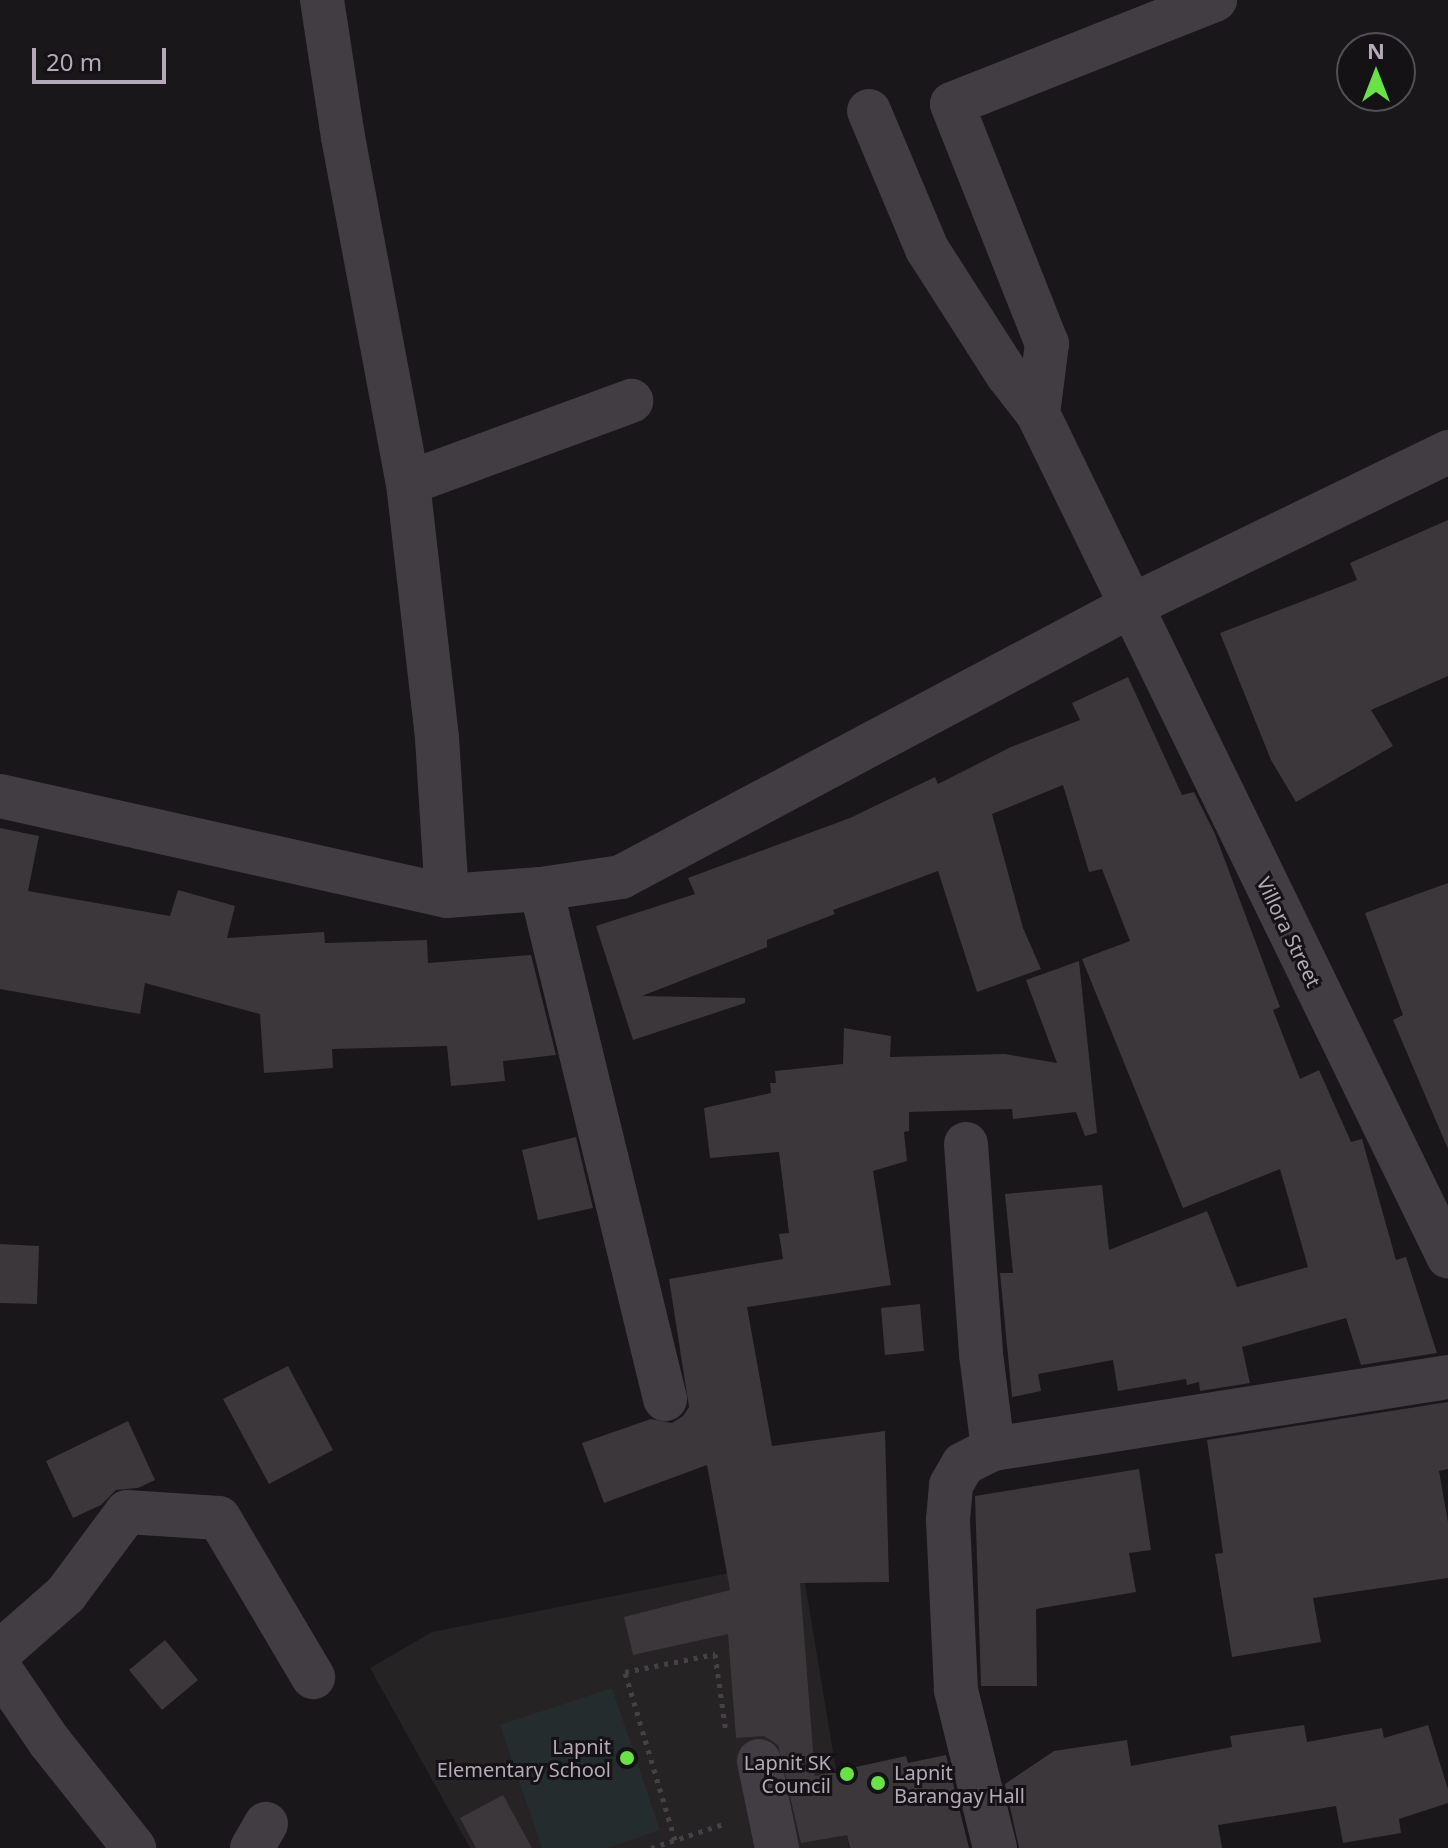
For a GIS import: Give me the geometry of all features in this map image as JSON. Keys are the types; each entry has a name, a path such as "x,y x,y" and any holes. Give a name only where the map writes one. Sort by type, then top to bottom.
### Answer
{"street":[{"path":"322,0 343,137 408,483 437,738 447,896"},
{"path":"1038,414 1047,344 952,104 1215,0"},
{"name":"Villora Street","path":"869,111 927,249 1007,374 1038,414 1129,607 1448,1256"},
{"path":"408,483 631,401"},
{"path":"0,796 447,896 541,889 621,877 1129,607 1448,452"},
{"path":"541,889 665,1399"},
{"path":"966,1144 981,1354 993,1449"},
{"path":"995,1848 956,1690 948,1520 951,1485 963,1464 993,1449 1448,1377"},
{"path":"0,1652 66,1594 127,1512 219,1518 313,1677"},
{"path":"0,1669 49,1741 134,1848"},
{"path":"759,1761 774,1828"}],"path":[{"path":"675,1840 625,1672 715,1654 730,1754 759,1761"},
{"path":"651,1848 675,1840 774,1828"}],"shaded area":[{"name":"Lapnit Elementary School","path":"801,1559 849,1848 470,1848 370,1668 432,1632"},
{"path":"612,1688 660,1830 607,1848 542,1848 500,1725"}],"building":[{"path":"1448,520 1448,676 1371,710 1393,746 1296,802 1271,760 1220,633 1357,580 1350,563"},
{"path":"1128,677 1182,795 1194,792 1215,834 1280,1007 1273,1010 1300,1079 1319,1070 1351,1142 1362,1139 1396,1260 1406,1257 1437,1353 1361,1365 1346,1318 1242,1347 1250,1383 1200,1391 1199,1382 1187,1385 1186,1379 1118,1391 1113,1360 1038,1374 1041,1391 1012,1397 1000,1273 1013,1273 1005,1194 1102,1185 1109,1250 1207,1211 1237,1287 1308,1267 1280,1169 1183,1208 1082,959 1130,941 1102,869 1089,872 1063,785 992,814 1023,928 1041,969 977,992 938,871 833,910 835,914 767,940 767,947 642,996 745,998 745,1003 633,1040 596,926 695,894 688,878 850,818 935,777 938,784 1011,747 1080,720 1072,703"},
{"path":"0,828 39,836 28,891 170,916 178,890 235,906 227,938 324,932 325,943 427,940 428,963 531,955 556,1055 503,1061 505,1081 451,1086 447,1046 332,1049 333,1068 264,1073 260,1014 145,983 140,1014 0,989"},
{"path":"1448,883 1448,1149 1393,1020 1403,1015 1365,913"},
{"path":"1079,961 1097,1133 1085,1136 1076,1112 1013,1119 1012,1109 909,1112 909,1131 904,1132 907,1161 873,1171 891,1285 747,1307 772,1446 885,1431 889,1582 800,1583 815,1776 906,1756 908,1763 946,1755 969,1848 850,1848 847,1835 801,1843 778,1745 764,1736 736,1738 728,1634 633,1655 624,1617 730,1590 707,1465 604,1503 582,1443 651,1419 672,1423 683,1416 689,1407 669,1279 783,1259 779,1234 789,1233 779,1152 710,1158 704,1108 771,1093 770,1083 776,1083 775,1071 843,1064 844,1028 891,1036 890,1057 1005,1054 1057,1063 1026,980"},
{"path":"576,1137 593,1208 538,1220 522,1150"},
{"path":"0,1244 39,1246 37,1304 0,1303"},
{"path":"920,1304 924,1351 885,1355 881,1308"},
{"path":"288,1366 333,1450 269,1484 223,1399"},
{"path":"1448,1402 1448,1469 1439,1471 1448,1522 1448,1578 1313,1598 1321,1642 1232,1657 1215,1554 1223,1553 1207,1440"},
{"path":"128,1421 155,1480 138,1488 116,1490 101,1505 73,1518 46,1461"},
{"path":"1139,1469 1151,1550 1129,1553 1136,1592 1036,1609 1037,1686 981,1686 975,1496"},
{"path":"165,1640 198,1680 162,1710 129,1670"},
{"path":"1304,1725 1307,1742 1382,1728 1384,1738 1428,1725 1448,1789 1448,1803 1399,1819 1401,1833 1343,1843 1336,1806 1218,1825 1222,1848 1019,1848 1005,1784 1054,1751 1127,1740 1131,1766 1232,1747 1230,1736"},
{"path":"503,1795 532,1848 476,1848 460,1818"}],"place":[{"name":"Lapnit Elementary School","path":"627,1758"},
{"name":"Lapnit SK Council","path":"847,1774"},
{"name":"Lapnit Barangay Hall","path":"878,1783"}]}
